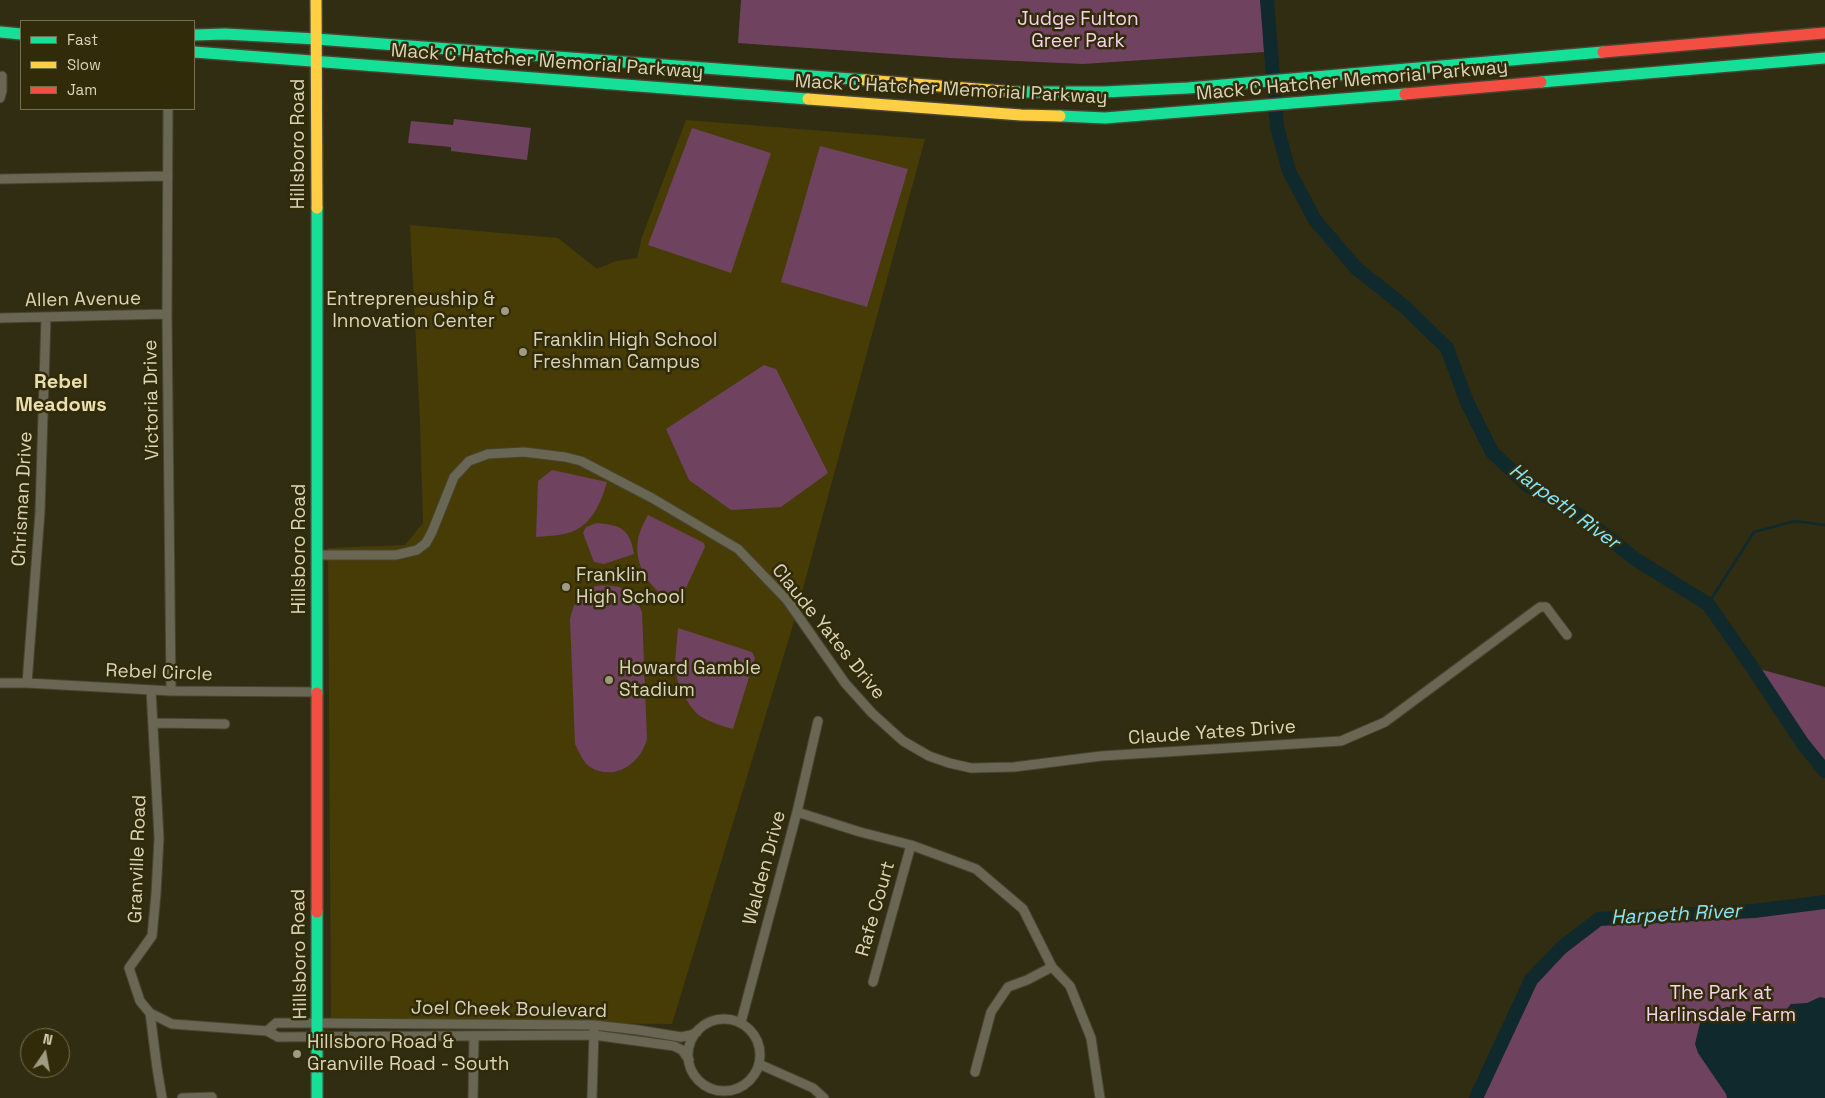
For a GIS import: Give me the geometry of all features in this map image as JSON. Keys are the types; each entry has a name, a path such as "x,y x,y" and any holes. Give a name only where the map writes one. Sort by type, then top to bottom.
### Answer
{"main road":[{"name":"Hillsboro Road","path":"316,0 317,1098"},
{"path":"0,32 20,34"},
{"name":"Mack C Hatcher Memorial Parkway","path":"195,35 225,34 316,39 1020,92 1101,93 1231,84 1825,33"},
{"name":"Mack C Hatcher Memorial Parkway","path":"195,52 1021,116 1105,118 1234,109 1825,58"}],"street":[{"path":"0,98 2,76"},
{"name":"Victoria Drive","path":"168,110 167,314 171,691"},
{"path":"0,179 168,176"},
{"name":"Allen Avenue","path":"0,318 167,314"},
{"name":"Chrisman Drive","path":"27,683 40,512 46,317"},
{"name":"Claude Yates Drive","path":"318,556 396,554 417,550 426,543 432,532 454,477 470,461 488,454 524,452 581,461 660,503 738,549 787,600 844,683 872,713 903,741 929,756 971,768 1014,768 1100,756 1341,741 1385,722 1540,607 1546,607 1567,635"},
{"name":"Rebel Circle","path":"0,683 171,691 316,692"},
{"name":"Granville Road","path":"151,690 159,838 156,894 152,936 129,968 140,1001 150,1013 162,1098"},
{"name":"Walden Drive","path":"740,1022 797,812 818,721"},
{"path":"153,723 225,724"},
{"path":"797,812 860,832 911,845 976,869 1023,909 1052,968 1070,986 1092,1038 1100,1098"},
{"name":"Rafe Court","path":"873,982 911,845"},
{"path":"975,1072 991,1012 1008,987 1052,968"},
{"path":"150,1013 172,1024 267,1031 278,1036 318,1036"},
{"path":"720,1019 740,1022 751,1030 758,1040 760,1051 759,1064 756,1072 748,1082 725,1094 706,1085 694,1074 689,1060 690,1043 697,1032 707,1023 720,1019"},
{"path":"267,1031 276,1023 318,1024"},
{"name":"Joel Cheek Boulevard","path":"318,1024 638,1030 681,1037 697,1032"},
{"path":"364,1024 365,1036"},
{"path":"592,1098 594,1030"},
{"name":"Joel Cheek Boulevard","path":"318,1036 474,1036 594,1030 674,1046 682,1050 689,1060"},
{"path":"473,1098 474,1036"},
{"path":"759,1064 813,1088 824,1098"},
{"path":"182,1098 212,1097"}],"shaded area":[{"name":"Franklin High School","path":"686,120 925,139 793,625 672,1024 331,1021 328,548 405,545 423,523 410,225 558,238 597,269 616,261 637,258 642,237"}],"green space":[{"name":"Judge Fulton Greer Park","path":"741,0 1262,0 1264,52 1083,64 950,58 738,43"},
{"path":"454,119 531,128 527,160 451,151 451,147 408,143 411,121 453,125"},
{"path":"692,128 771,153 731,273 648,245"},
{"path":"820,146 908,169 867,307 781,282"},
{"path":"764,365 776,369 828,473 781,507 731,510 689,480 666,429"},
{"path":"552,470 607,482 598,506 589,520 583,525 576,530 564,534 536,537 538,481"},
{"path":"648,515 704,543 705,547 678,605 653,587 642,570 639,561 637,551 639,537"},
{"path":"597,523 612,525 623,530 630,539 634,554 604,564 594,562 583,533 586,527"},
{"name":"Howard Gamble Stadium","path":"596,586 612,586 625,590 634,598 642,612 647,739 644,748 633,762 626,768 609,772 599,771 590,767 581,757 575,744 570,619 578,598"},
{"path":"678,628 752,652 755,658 733,729 716,724 700,716 691,707 683,694 675,668"},
{"path":"1752,667 1825,687 1825,771 1803,744"},
{"name":"The Park at Harlinsdale Farm","path":"1825,902 1825,1098 1476,1098 1531,980 1561,948 1599,919 1754,911"}],"water":[{"path":"1820,997 1825,998 1825,1098 1727,1098 1698,1053 1695,1044 1700,1023 1717,1010 1727,1007 1739,1008 1769,1019 1779,1018 1791,1004 1807,1003"}],"waterway":[{"name":"Harpeth River","path":"1267,0 1277,127 1289,171 1315,220 1356,268 1405,307 1447,348 1467,402 1492,452 1527,485 1584,518 1635,559 1708,604 1803,744 1825,771"},
{"path":"1708,604 1754,532 1795,521 1825,525"},
{"name":"Harpeth River","path":"1476,1098 1531,980 1561,948 1599,919 1754,911 1825,902"}],"traffic: fast":[{"path":"0,32 20,34"},
{"path":"195,35 225,34 316,39 865,80"},
{"path":"195,52 808,99"},
{"path":"1015,92 1104,92 1188,88 1603,52"},
{"path":"1541,82 1825,58"},
{"path":"1060,116 1105,118 1405,94"},
{"path":"317,208 317,693"},
{"path":"317,912 317,1098"}],"traffic: slow":[{"path":"316,0 317,208"},
{"path":"865,80 1015,92"},
{"path":"808,99 1021,115 1060,116"}],"traffic: jam":[{"path":"1603,52 1825,33"},
{"path":"1405,94 1541,82"},
{"path":"317,693 317,912"}],"place":[{"name":"Entrepreneuship & Innovation Center","path":"505,311"},
{"name":"Franklin High School Freshman Campus","path":"523,352"},
{"name":"Franklin High School","path":"566,587"},
{"name":"Howard Gamble Stadium","path":"609,680"},
{"name":"Hillsboro Road & Granville Road - South","path":"297,1054"}],"district":[{"name":"Rebel Meadows","path":"61,394"}]}
